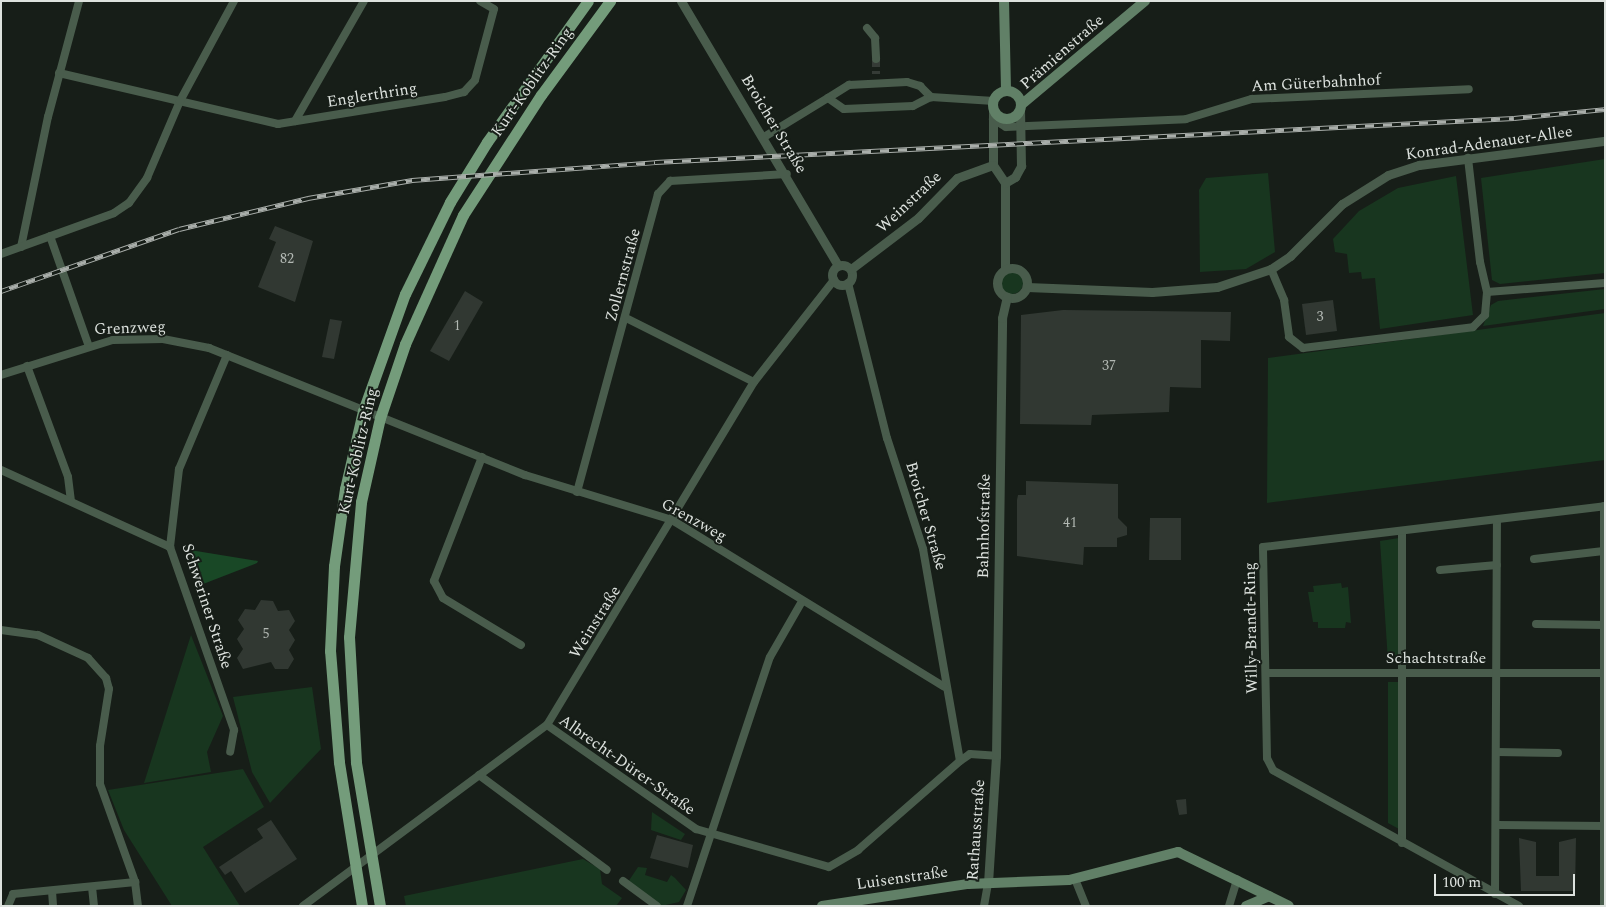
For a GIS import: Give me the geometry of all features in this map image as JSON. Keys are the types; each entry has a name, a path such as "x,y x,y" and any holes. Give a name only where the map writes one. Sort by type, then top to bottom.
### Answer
{"main road":[{"name":"Kurt-Koblitz-Ring","path":"362,906 339,762 330,651 344,498 363,411 405,294 450,202 487,142 588,1"},
{"name":"Kurt-Koblitz-Ring","path":"380,906 356,762 349,637 360,502 380,418 412,326 463,215 541,95 610,1"},
{"path":"1004,1 1006,92 993,109 1002,118 1016,115 1020,107 1016,94 1006,92"},
{"name":"Prämienstraße","path":"1020,107 1145,1"},
{"name":"Luisenstraße","path":"822,906 988,883 1075,878 1178,852 1237,879 1289,906"},
{"path":"1246,906 1269,896"}],"street":[{"path":"21,247 59,73 79,1"},
{"path":"1,254 114,213 129,203 147,178 180,101 234,1"},
{"path":"296,122 364,1"},
{"name":"Englerthring","path":"59,73 278,124 445,97 471,87 494,9 480,1"},
{"name":"Broicher Straße","path":"681,1 787,174 838,265"},
{"path":"867,28 876,38 876,59"},
{"path":"876,74 876,84"},
{"path":"764,136 828,98 838,89 908,82 920,86 931,98"},
{"name":"Am Güterbahnhof","path":"993,109 1001,127 1021,128 1186,119 1252,99 1469,90"},
{"path":"828,98 844,109 913,106 931,98 967,100 993,109 993,165 1005,182 1005,269 997,284 1007,297 1017,298 1027,287 1022,271 1005,269"},
{"path":"1005,182 1020,172 1020,107"},
{"name":"Konrad-Adenauer-Allee","path":"1027,287 1191,290 1244,280 1271,268 1303,245 1361,189 1419,165 1605,141"},
{"path":"1271,268 1289,337 1303,348 1473,327 1485,315 1487,292 1480,262 1468,158"},
{"name":"Weinstraße","path":"851,269 918,218 957,178 993,165"},
{"name":"Zollernstraße","path":"577,492 626,318 658,194 670,181 787,174"},
{"name":"Grenzweg","path":"50,236 88,344 163,339 227,356 482,457 577,492 672,520 802,602 944,687"},
{"path":"838,265 851,269 848,283 834,280 833,272 838,265"},
{"name":"Weinstraße","path":"303,906 371,858 547,725 754,382 834,280"},
{"path":"1487,292 1605,282"},
{"name":"Broicher Straße","path":"848,283 887,438 923,548 944,687 960,761"},
{"name":"Bahnhofstraße","path":"996,756 1002,318 1007,297"},
{"path":"626,318 754,382"},
{"path":"1,375 88,344"},
{"name":"Schweriner Straße","path":"227,356 179,469 170,547 234,730 230,752"},
{"path":"27,366 68,477 71,501"},
{"path":"482,457 434,581 448,602 521,646"},
{"path":"1,470 170,547"},
{"path":"1604,506 1604,906"},
{"name":"Willy-Brandt-Ring","path":"1519,906 1402,844 1273,770 1268,758 1263,547 1604,506"},
{"path":"1495,894 1497,520"},
{"path":"1402,531 1402,844"},
{"path":"1534,559 1604,551"},
{"path":"1440,570 1497,565"},
{"path":"687,906 713,835 770,657 802,602"},
{"path":"1536,624 1604,625"},
{"path":"1,630 38,634 88,658 106,678 109,689 100,746 100,784 135,882 138,906"},
{"name":"Schachtstraße","path":"1266,673 1403,671 1604,673"},
{"name":"Albrecht-Dürer-Straße","path":"547,725 652,802 713,835 836,866 960,761"},
{"path":"1497,752 1558,753"},
{"path":"960,761 970,754 996,756"},
{"name":"Rathausstraße","path":"984,906 988,883 996,756"},
{"path":"479,775 607,870"},
{"path":"1496,825 1604,826"},
{"path":"1075,878 1086,906"},
{"path":"1229,906 1237,879"},
{"path":"623,881 657,906"},
{"path":"8,906 13,894 135,882"},
{"path":"92,887 94,906"},
{"path":"52,891 53,906"}],"shaded area":[{"path":"1605,159 1605,273 1500,284 1492,280 1481,178"},
{"path":"1268,173 1275,252 1246,269 1200,272 1199,190 1206,178"},
{"path":"1456,176 1473,315 1380,329 1375,278 1362,279 1361,272 1349,273 1347,254 1335,252 1333,239 1359,211 1398,188"},
{"path":"1012,272 1020,275 1023,283 1020,291 1012,294 1004,291 1001,283 1004,275"},
{"path":"1605,289 1605,309 1483,326 1491,305 1498,301"},
{"path":"1605,313 1605,460 1267,503 1268,358"},
{"path":"1399,538 1399,661 1388,661 1380,541"},
{"path":"190,550 258,561 198,586"},
{"path":"1341,583 1342,588 1348,587 1351,623 1346,622 1345,628 1318,628 1318,622 1313,622 1308,592 1314,592 1313,586"},
{"path":"191,635 223,716 207,752 211,772 144,783"},
{"path":"1388,682 1399,682 1399,829 1388,823"},
{"path":"312,687 321,749 270,803 252,772 233,697"},
{"path":"243,769 264,807 203,847 240,906 172,906 124,830 108,790"},
{"path":"652,812 685,834 681,840 651,830"},
{"path":"583,859 600,869 602,884 622,898 616,906 406,906 404,896"},
{"path":"638,867 647,868 645,875 667,882 671,875 675,878 686,890 679,902 661,906 628,882"}],"building":[{"path":"275,226 313,241 295,302 258,287 276,242 269,239"},
{"path":"465,291 483,302 449,361 430,351"},
{"path":"1333,300 1337,331 1306,335 1302,304"},
{"path":"1063,310 1231,312 1230,341 1201,340 1201,388 1170,387 1169,412 1092,415 1091,425 1020,424 1021,315"},
{"path":"330,319 342,321 334,359 322,357"},
{"path":"1026,481 1118,484 1118,518 1127,527 1127,535 1117,538 1117,547 1084,547 1083,565 1017,556 1017,500 1018,495 1026,495"},
{"path":"1150,518 1181,518 1181,560 1149,560"},
{"path":"261,600 273,601 278,611 289,610 295,621 289,630 295,640 289,650 294,659 288,669 275,669 271,662 243,669 237,658 243,649 237,639 244,629 238,620 245,609 255,610"},
{"path":"1186,799 1187,814 1179,815 1176,800"},
{"path":"271,820 297,859 245,893 231,871 225,875 219,867 263,838 257,829"},
{"path":"657,835 693,845 688,868 650,858"},
{"path":"1519,838 1536,842 1536,876 1559,876 1559,842 1576,838 1575,891 1521,891"}],"tunnel":[{"path":"876,59 876,74"}],"railway":[{"path":"1,291 179,229 308,198 412,180 655,162 1514,118 1605,109"}]}
